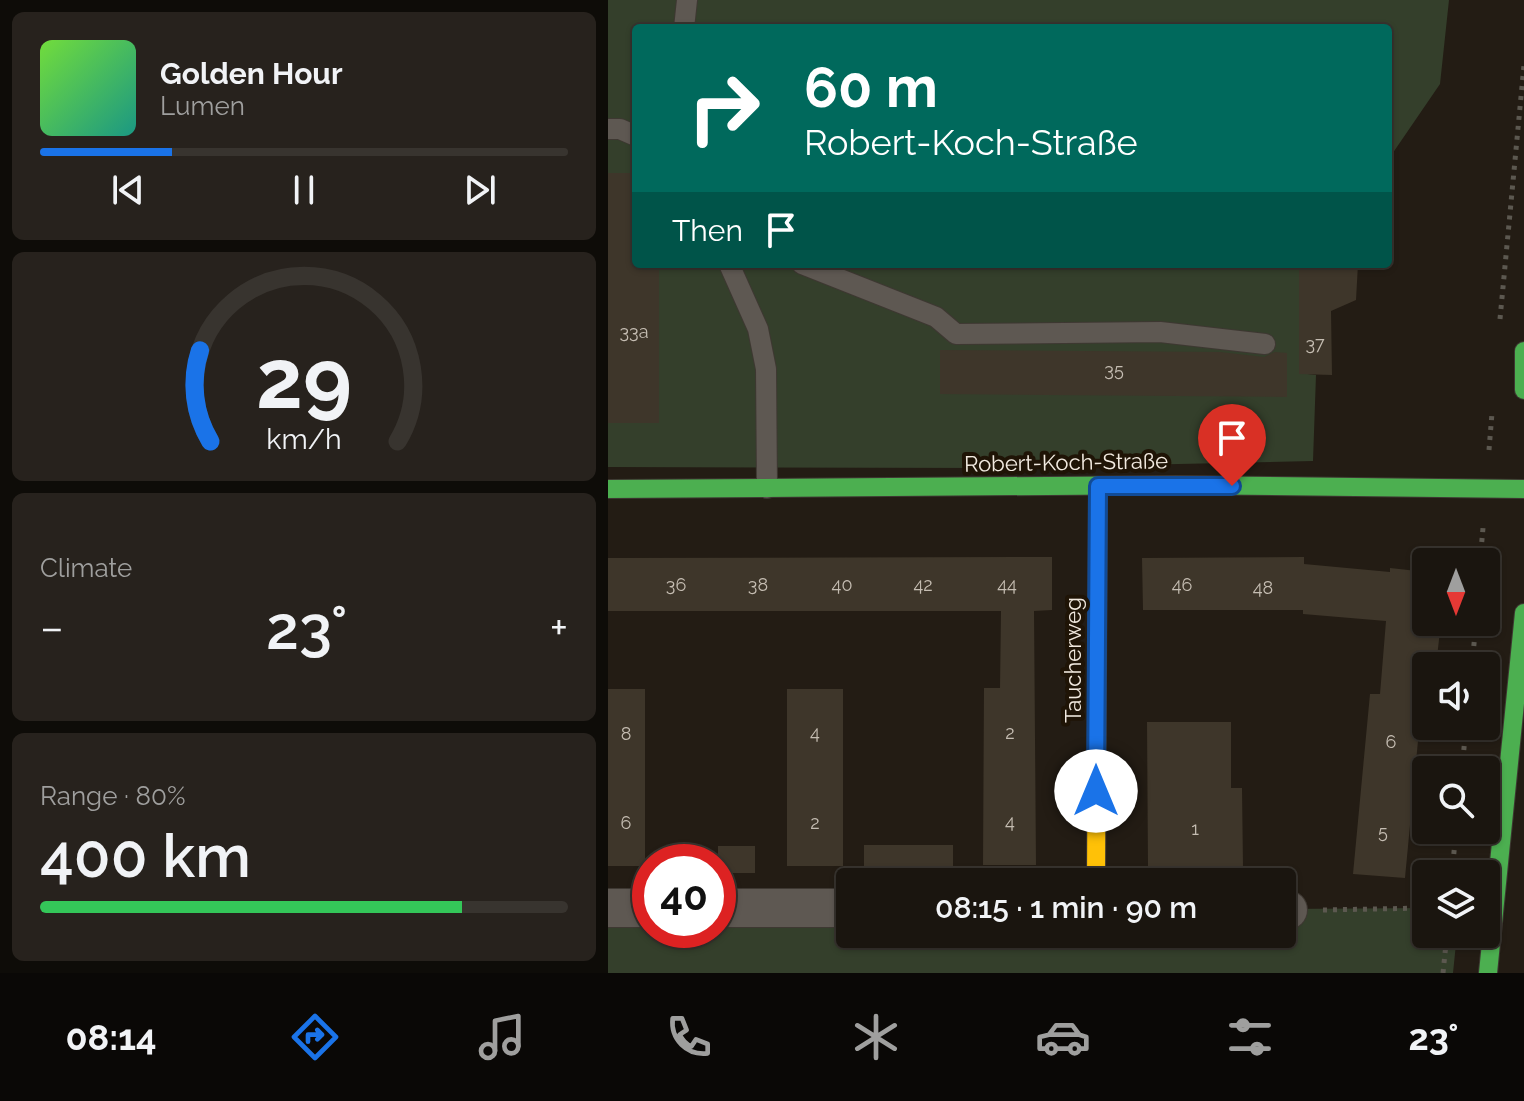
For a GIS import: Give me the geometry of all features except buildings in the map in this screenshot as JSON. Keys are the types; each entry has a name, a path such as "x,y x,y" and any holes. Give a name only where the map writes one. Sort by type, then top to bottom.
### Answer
{"street":[{"path":"1524,351 1524,390"},
{"name":"Robert-Koch-Straße","path":"608,489 1098,486 1524,489"},
{"name":"Taucherweg","path":"1096,868 1098,486"},
{"path":"1488,973 1524,613"},
{"path":"608,908 632,908"},
{"path":"736,908 836,908"}],"lane":[{"path":"684,24 687,0"},
{"path":"608,129 620,129 632,134"},
{"path":"731,268 758,329 766,369 767,488"},
{"path":"812,268 936,317 956,334 1160,332 1265,344"}],"path":[{"path":"1500,326 1524,65"},
{"path":"1481,548 1493,401"},
{"path":"1296,910 1412,908"},
{"path":"1443,973 1446,948"}],"green space":[{"path":"608,0 1449,0 1440,84 1392,154 1392,24 632,24 632,268 1299,268 1299,373 1316,375 1313,461 987,468 608,467"},
{"path":"1412,908 1412,948 1456,948 1453,973 608,973 608,913 632,913 632,948 736,948 736,912 836,912 836,948 1296,948 1296,909"}],"traffic: fast":[{"path":"1524,351 1524,390"},
{"path":"608,489 1176,485 1524,489"},
{"path":"1488,973 1524,613"}],"traffic: slow":[{"path":"1096,868 1098,486"}],"route":[{"path":"1096,791 1098,486 1232,486"}]}
